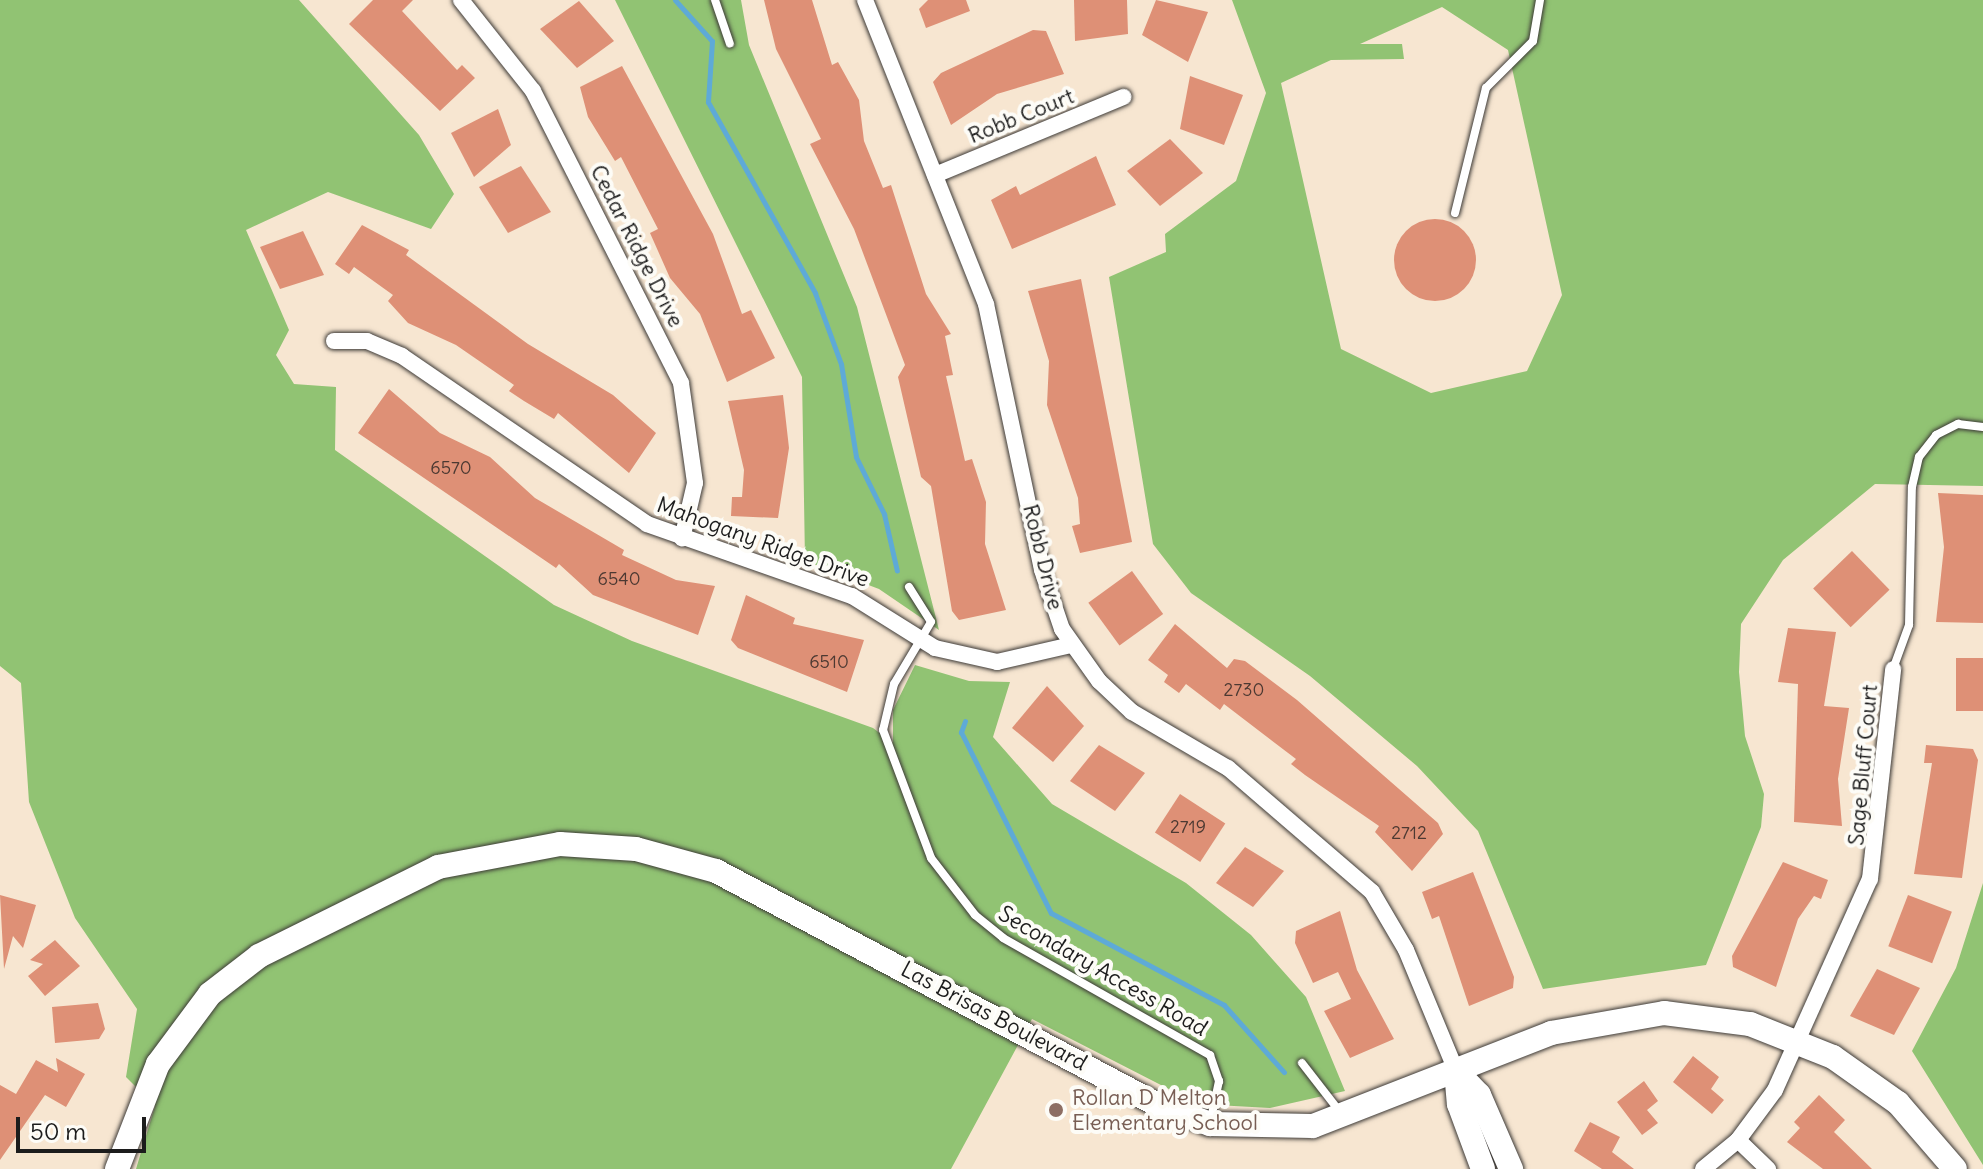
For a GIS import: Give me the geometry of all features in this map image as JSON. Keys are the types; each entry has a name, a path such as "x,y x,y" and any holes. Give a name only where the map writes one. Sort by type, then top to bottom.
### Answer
{"street":[{"name":"Cedar Ridge Drive","path":"461,0 533,91 681,383 695,472 682,539"},
{"name":"Robb Drive","path":"865,0 986,304 1042,570 1071,645 1132,712 1218,761 1372,892 1406,950 1456,1071 1459,1104 1483,1169"},
{"name":"Robb Court","path":"935,175 1123,97"},
{"name":"Mahogany Ridge Drive","path":"334,341 367,341 402,356 627,513 682,539 852,596 919,639 997,662 1071,645"},
{"name":"Sage Bluff Court","path":"1703,1169 1738,1140 1775,1090 1794,1038 1840,952 1877,856 1893,669"},
{"name":"Las Brisas Boulevard","path":"117,1169 158,1064 210,994 259,956 438,867 560,844 636,849 716,871 1156,1104 1210,1124 1280,1130 1342,1118 1551,1033 1623,1016 1707,1016 1794,1038 1898,1103 1955,1169"},
{"name":"Robb Drive","path":"1456,1071 1479,1095 1511,1169"},
{"path":"1738,1140 1768,1169"}],"lane":[{"path":"715,0 730,44"},
{"path":"1455,213 1486,88 1533,41 1540,0"},
{"path":"1893,669 1909,625 1912,487 1919,457 1936,435 1958,424 1983,427"},
{"path":"909,587 931,622 919,639"},
{"name":"Secondary Access Road","path":"919,639 887,698 883,730 931,858 1003,938 1210,1055 1219,1081 1210,1124"},
{"path":"1302,1063 1342,1118"}],"green space":[{"path":"0,0 299,0 419,135 454,194 431,229 328,192 246,230 289,330 276,355 294,384 336,387 335,450 554,605 632,641 873,728 893,743 893,710 915,665 969,681 1010,682 993,737 1052,804 1186,883 1251,935 1306,997 1345,1091 1270,1108 1198,1104 1032,1019 951,1169 136,1169 155,1106 126,1077 137,1009 75,918 29,802 21,683 0,666"},
{"path":"615,0 741,0 749,45 857,307 939,630 879,589 805,561 802,377"},
{"path":"1232,0 1983,0 1983,486 1875,484 1783,560 1741,624 1739,672 1745,736 1764,794 1761,827 1706,965 1543,989 1478,831 1417,766 1310,676 1191,593 1153,544 1109,277 1166,252 1165,234 1236,181 1266,93","holes":["1442,7 1508,50 1562,295 1527,371 1431,393 1341,349 1281,83 1331,60 1404,59 1402,44 1360,44"]},
{"path":"1983,883 1983,1165 1912,1051 1956,968"}],"building":[{"path":"373,0 413,0 402,11 457,70 462,65 475,78 440,111 349,24"},
{"path":"764,0 812,0 832,65 838,62 859,100 864,141 883,188 891,185 926,294 951,334 945,336 953,375 946,376 965,461 972,459 986,502 985,544 1006,610 959,620 952,611 931,486 921,477 898,377 905,365 854,229 810,144 821,139 776,49"},
{"path":"928,0 966,0 970,11 926,28 919,9"},
{"path":"1074,0 1127,0 1128,34 1075,41"},
{"path":"1156,0 1208,12 1188,62 1142,35"},
{"path":"579,1 614,41 577,68 540,29"},
{"path":"1033,30 1046,31 1064,74 997,94 951,125 933,82 941,73"},
{"path":"622,66 713,234 742,314 751,310 775,358 727,382 700,314 670,278 650,233 658,229 621,157 615,161 588,117 580,87"},
{"path":"1190,76 1243,95 1224,145 1180,129"},
{"path":"498,109 511,145 474,177 451,133"},
{"path":"1170,139 1203,173 1160,206 1127,171"},
{"path":"1096,156 1116,205 1012,249 991,200 1016,186 1020,195"},
{"path":"521,166 551,212 508,233 479,187"},
{"path":"1435,219 1451,222 1464,231 1473,244 1476,260 1473,276 1464,289 1451,298 1435,301 1419,298 1406,289 1397,276 1394,260 1397,244 1406,231 1419,222"},
{"path":"362,225 409,250 406,255 528,344 613,395 656,433 629,473 558,413 554,419 524,401 509,391 514,385 456,345 408,323 388,301 393,295 354,267 349,274 335,264"},
{"path":"303,231 324,275 280,289 260,247"},
{"path":"1081,279 1132,542 1080,553 1072,526 1080,524 1078,498 1047,405 1049,361 1028,291"},
{"path":"389,389 440,433 490,457 535,498 624,550 622,555 676,580 715,586 698,635 593,595 559,564 556,568 358,433"},
{"path":"783,395 789,448 778,518 731,516 732,497 742,497 744,470 728,401"},
{"path":"1938,493 1983,495 1983,623 1936,622 1944,547"},
{"path":"1852,551 1890,590 1851,627 1813,589"},
{"path":"1132,571 1163,614 1119,646 1088,603"},
{"path":"746,595 795,618 793,624 864,640 847,692 738,648 731,640"},
{"path":"1175,624 1227,668 1234,659 1245,661 1297,700 1438,823 1443,834 1412,871 1375,832 1379,826 1291,764 1296,759 1224,704 1220,710 1186,684 1179,693 1164,682 1168,675 1148,660"},
{"path":"1788,628 1836,632 1824,706 1849,708 1838,779 1842,826 1794,822 1798,684 1778,682"},
{"path":"1956,658 1983,658 1983,711 1956,711"},
{"path":"1047,686 1084,726 1053,762 1012,728"},
{"path":"1099,745 1145,773 1115,811 1070,781"},
{"path":"1926,745 1973,749 1978,760 1962,878 1914,874 1932,763 1924,763"},
{"path":"1180,794 1225,823 1200,862 1155,833"},
{"path":"1245,847 1284,871 1253,907 1216,883"},
{"path":"1783,862 1828,880 1821,899 1814,896 1798,919 1776,987 1733,967 1732,956"},
{"path":"1473,872 1514,977 1513,988 1469,1006 1439,916 1432,919 1422,892"},
{"path":"0,895 36,905 23,948 13,936 4,969"},
{"path":"1908,895 1952,912 1932,963 1888,946"},
{"path":"1340,911 1357,970 1394,1039 1350,1058 1324,1011 1351,999 1338,972 1313,983 1295,943 1296,931"},
{"path":"55,940 80,966 45,996 28,976 43,964 30,960"},
{"path":"1877,969 1920,988 1894,1035 1850,1016"},
{"path":"98,1003 105,1029 99,1039 55,1043 52,1007"},
{"path":"1693,1056 1719,1077 1711,1089 1724,1100 1712,1114 1673,1082"},
{"path":"56,1058 85,1074 66,1107 45,1095 0,1160 0,1085 16,1094 36,1060 58,1072"},
{"path":"1644,1081 1658,1101 1647,1110 1658,1123 1642,1135 1617,1102"},
{"path":"1819,1095 1845,1120 1834,1132 1872,1169 1823,1169 1787,1142 1800,1128 1794,1122"},
{"path":"1590,1122 1620,1137 1612,1152 1634,1169 1602,1169 1574,1151"}],"waterway":[{"path":"675,0 712,41 708,102 815,293 841,364 856,457 884,514 897,571"},
{"path":"965,721 961,732 1051,913 1224,1005 1284,1072"}],"place":[{"name":"Rollan D Melton Elementary School","path":"1056,1110"}]}
